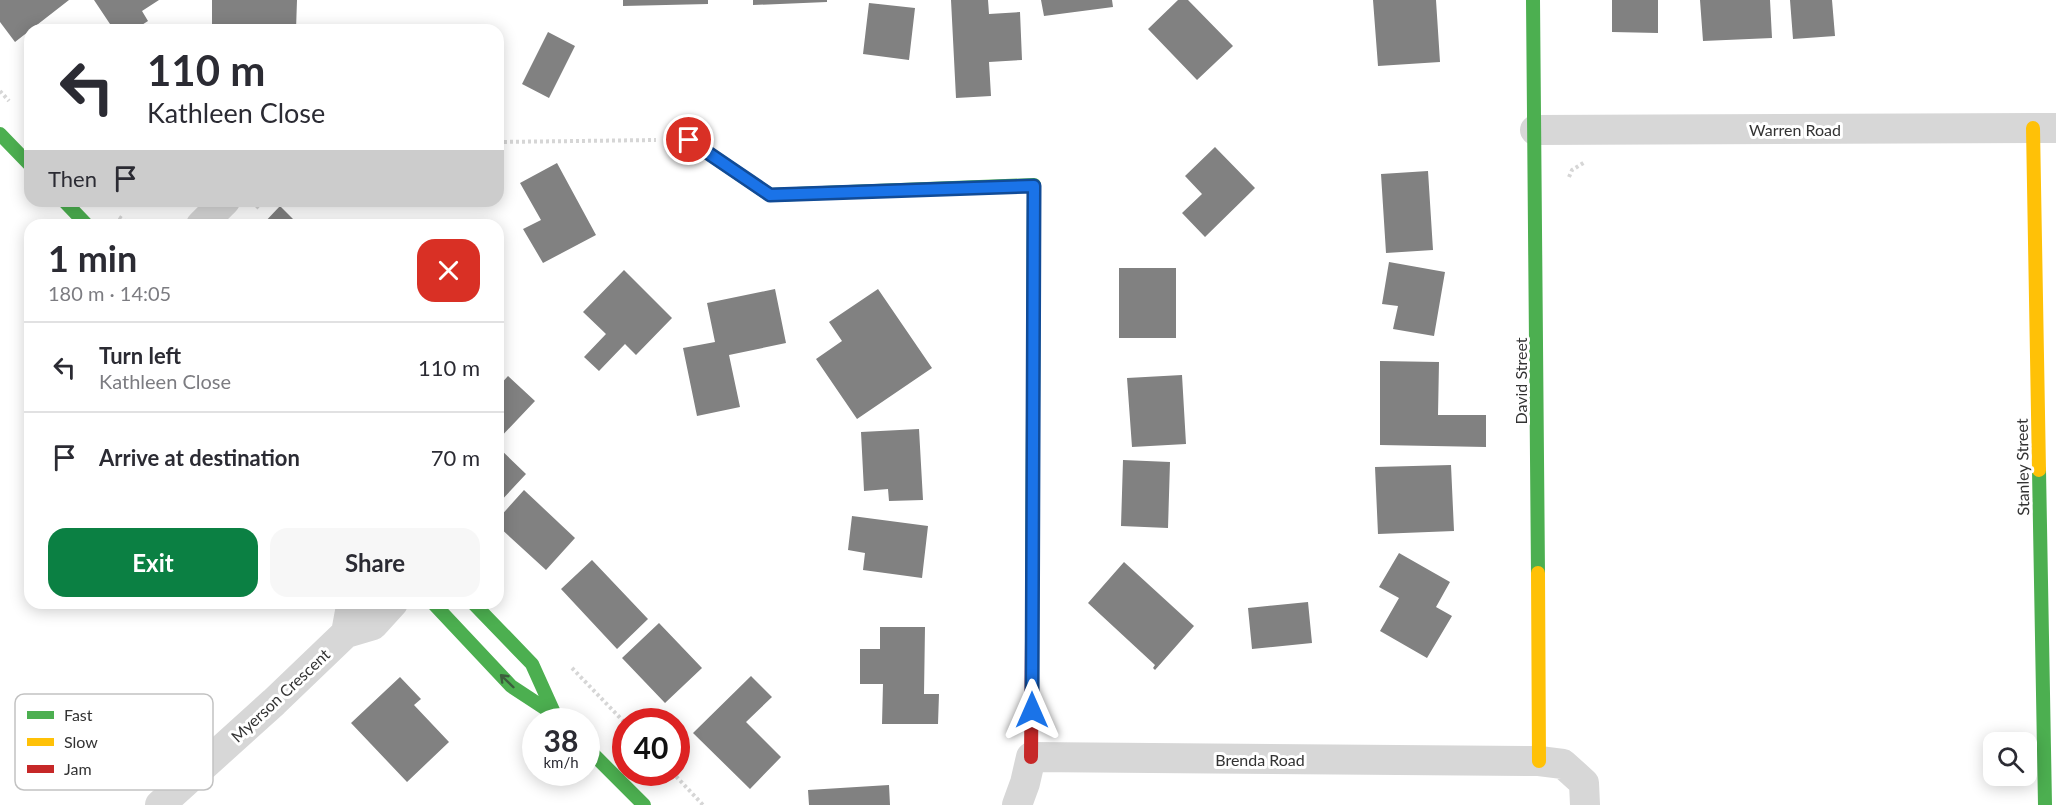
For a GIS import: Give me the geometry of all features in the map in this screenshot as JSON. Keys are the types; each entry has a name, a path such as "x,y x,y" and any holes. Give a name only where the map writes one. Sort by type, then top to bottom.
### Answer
{"street":[{"name":"David Street","path":"1533,0 1539,761"},
{"name":"Warren Road","path":"1534,130 2044,128"},
{"name":"Stanley Street","path":"2044,128 2045,805"},
{"path":"0,134 24,159"},
{"path":"689,140 770,195 1034,186 1031,757 1017,805"},
{"path":"70,207 81,219"},
{"path":"207,219 219,207"},
{"path":"346,633 350,609"},
{"name":"Myerson Crescent","path":"213,757 346,633 373,625 388,609"},
{"path":"439,609 511,686 543,708"},
{"path":"479,609 532,664 553,708"},
{"name":"Brenda Road","path":"1031,757 1539,761 1563,764 1584,783 1585,805"},
{"path":"600,761 644,805"},
{"name":"Myerson Crescent","path":"160,805 177,790"}],"path":[{"path":"1566,183 1572,170 1588,160 1600,159 1597,130"},
{"path":"504,142 689,140"},
{"path":"685,786 703,805"}],"building":[{"path":"0,0 69,0 38,24 24,24 24,35 15,42 0,22"},
{"path":"94,0 159,0 142,11 148,21 143,24 110,24"},
{"path":"212,0 297,0 296,24 212,24"},
{"path":"623,0 708,0 708,4 623,6"},
{"path":"753,0 827,0 827,2 753,5"},
{"path":"951,0 988,0 989,14 1020,12 1022,60 989,62 991,96 956,98"},
{"path":"1041,0 1112,0 1113,7 1044,16"},
{"path":"1178,0 1188,0 1233,46 1197,80 1148,29"},
{"path":"1373,0 1436,0 1440,62 1378,66"},
{"path":"1612,0 1658,0 1658,33 1612,32"},
{"path":"1700,0 1770,0 1772,38 1703,41"},
{"path":"1790,0 1832,0 1835,36 1793,39"},
{"path":"869,3 915,8 909,60 863,54"},
{"path":"548,32 575,46 549,98 522,84"},
{"path":"1215,147 1255,188 1205,237 1182,213 1202,194 1185,176"},
{"path":"557,163 596,235 543,263 523,229 541,220 520,183"},
{"path":"1428,171 1433,250 1386,253 1381,174"},
{"path":"281,207 293,219 268,219"},
{"path":"1389,262 1445,272 1434,336 1393,329 1398,306 1382,304"},
{"path":"1119,268 1176,268 1176,338 1119,338"},
{"path":"624,270 672,318 636,355 625,344 599,371 584,357 606,334 583,312"},
{"path":"775,289 786,343 729,355 740,407 697,416 683,348 715,342 707,303"},
{"path":"878,289 932,368 857,419 816,359 842,341 829,322"},
{"path":"1380,361 1439,362 1438,415 1486,415 1486,447 1380,445"},
{"path":"1182,375 1186,444 1132,447 1127,378"},
{"path":"508,376 535,401 504,434 504,380"},
{"path":"919,429 923,500 889,501 888,489 864,491 861,432"},
{"path":"504,453 526,474 504,498"},
{"path":"1123,460 1170,462 1168,528 1121,526"},
{"path":"1451,465 1454,531 1378,534 1375,467"},
{"path":"524,490 575,538 546,570 504,532 504,512"},
{"path":"852,516 928,526 922,578 863,570 865,553 848,550"},
{"path":"1399,553 1450,582 1436,607 1452,616 1427,658 1380,631 1399,598 1379,587"},
{"path":"592,560 648,619 617,649 561,589"},
{"path":"1124,562 1194,626 1155,670 1153,668 1155,665 1088,603"},
{"path":"1308,602 1312,643 1252,649 1248,608"},
{"path":"659,623 702,668 665,703 622,658"},
{"path":"880,627 925,627 924,694 939,694 938,724 882,724 883,684 860,684 860,649 880,649"},
{"path":"751,676 772,697 746,722 781,757 750,789 693,733"},
{"path":"400,677 421,699 414,705 449,742 407,782 351,723"},
{"path":"889,785 890,805 809,805 808,790"}],"traffic: fast":[{"path":"1533,0 1538,573"},
{"path":"0,134 24,159"},
{"path":"689,140 770,195 1034,185 1032,641"},
{"path":"70,207 81,219"},
{"path":"2039,470 2045,805"},
{"path":"439,609 511,686 544,708"},
{"path":"479,609 532,664 552,708"},
{"path":"600,761 644,805"}],"traffic: slow":[{"path":"2033,128 2039,470"},
{"path":"1538,573 1539,761"}],"traffic: jam":[{"path":"1031,757 1032,641"}],"route":[{"path":"689,140 770,195 1034,186 1032,710"}]}
